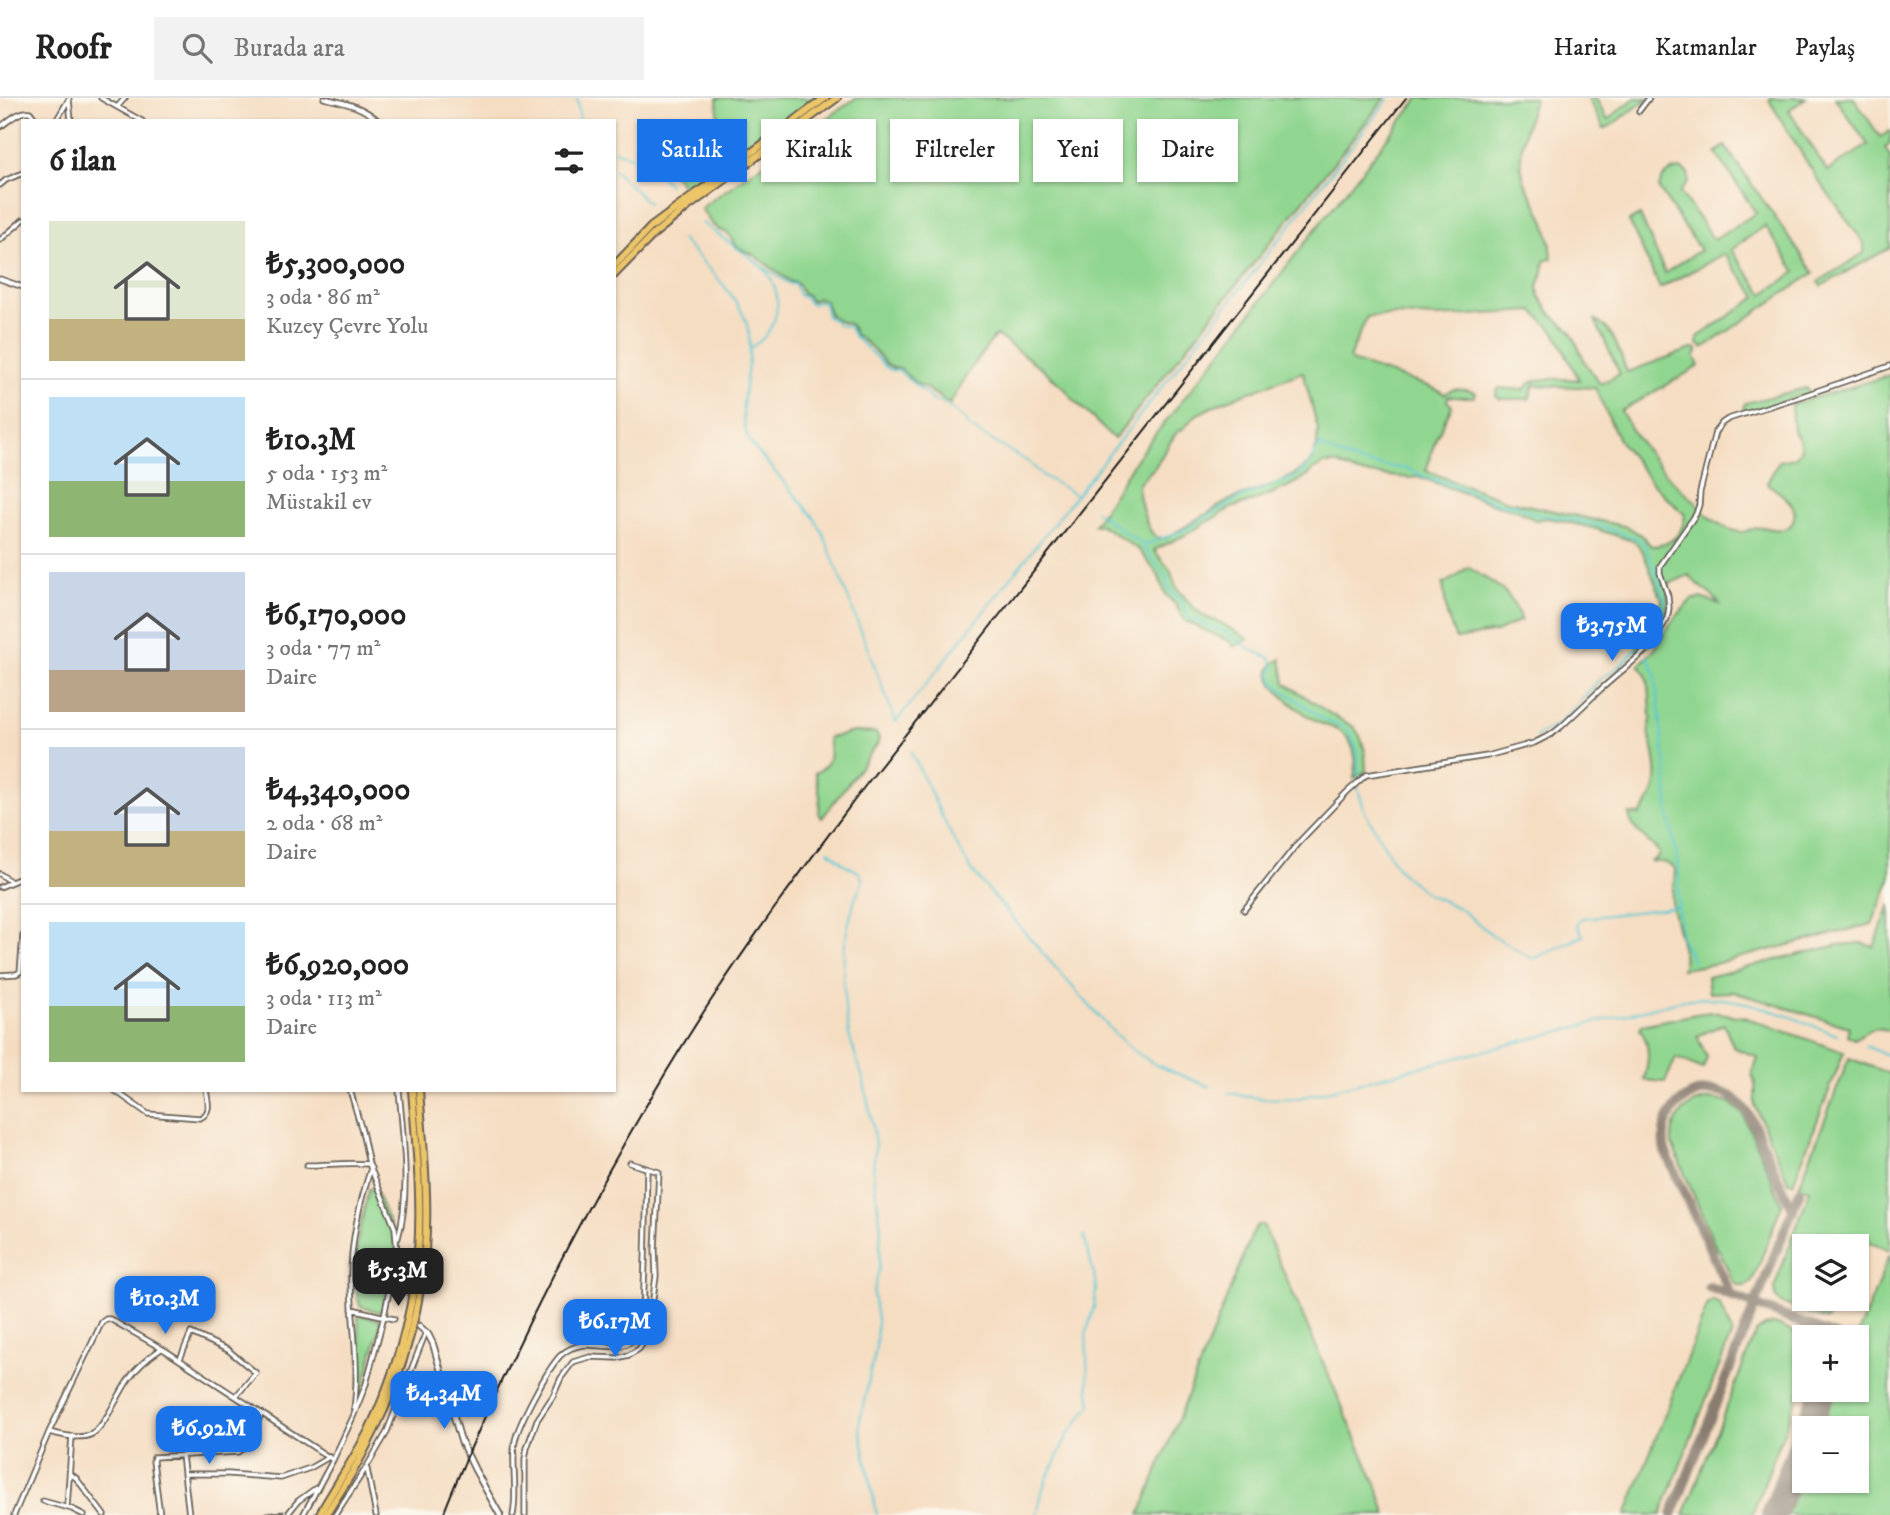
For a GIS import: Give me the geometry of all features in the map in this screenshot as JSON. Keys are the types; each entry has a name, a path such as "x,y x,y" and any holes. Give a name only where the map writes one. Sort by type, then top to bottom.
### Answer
{"highway":[{"path":"616,264 653,230 825,98"},
{"path":"687,203 837,98"},
{"path":"616,273 653,230"},
{"path":"319,1515 368,1430 390,1378 407,1322 415,1275 419,1221 412,1092"},
{"path":"326,1515 373,1435 393,1388 412,1331 422,1277 426,1231 419,1092"}],"street":[{"path":"101,98 139,119"},
{"path":"118,106 125,98"},
{"path":"324,98 360,108 376,119"},
{"path":"1639,111 1649,98"},
{"path":"57,119 69,99"},
{"path":"69,99 71,119"},
{"path":"0,127 25,111 30,112 35,119"},
{"path":"0,185 21,174"},
{"path":"0,240 21,222"},
{"path":"0,279 21,286"},
{"path":"1244,910 1298,843 1366,775 1487,756 1540,741 1562,726 1645,651 1669,612 1669,600 1660,575 1660,566 1696,514 1714,436 1721,423 1890,366"},
{"path":"0,874 11,881"},
{"path":"0,887 21,878"},
{"path":"0,975 20,972 21,960"},
{"path":"117,1092 148,1114 201,1118 208,1111 206,1092"},
{"path":"303,1515 353,1417 366,1384 397,1252 393,1223 370,1166 351,1092"},
{"path":"397,1240 402,1223 404,1189 404,1143 399,1092"},
{"path":"307,1165 344,1162 370,1166"},
{"path":"525,1515 527,1448 537,1420 561,1378 573,1362 590,1357 626,1356 639,1349 648,1336 656,1276 659,1172 630,1163"},
{"path":"353,1417 357,1364 351,1270 354,1230 370,1166"},
{"path":"513,1515 514,1450 517,1435 535,1396 557,1360 565,1352 579,1346 625,1345 639,1331 643,1308 647,1168"},
{"path":"352,1309 394,1318"},
{"path":"14,1515 49,1432 104,1320 110,1319 162,1348 331,1458"},
{"path":"419,1326 433,1344 461,1441 500,1515"},
{"path":"335,1515 386,1434 426,1332"},
{"path":"180,1359 191,1333 228,1350 256,1373 236,1396"},
{"path":"49,1432 87,1436 98,1430 130,1376 162,1348"},
{"path":"160,1515 153,1459 157,1456 238,1452 245,1446 262,1413"},
{"path":"67,1507 72,1436"},
{"path":"182,1455 189,1515"},
{"path":"184,1474 281,1478 331,1458"},
{"path":"366,1468 376,1515"},
{"path":"70,1474 104,1515"},
{"path":"267,1515 287,1514 303,1497 318,1487"},
{"path":"43,1501 84,1515"}],"green space":[{"path":"717,98 816,98 787,119 761,119 761,138 747,148 747,119 719,119"},
{"path":"856,98 1385,98 1114,439 1043,369 996,335 969,371 950,404 914,382 901,369 886,364 855,334 850,324 829,314 825,300 819,298 811,301 807,295 802,294 797,284 754,255 738,248 728,233 715,227 701,208 738,182 747,182 747,175 761,165 761,182 876,182 876,119 826,119"},
{"path":"1419,98 1535,98 1523,141 1521,163 1526,185 1548,230 1552,258 1544,261 1538,287 1539,296 1552,315 1571,331 1585,362 1600,384 1620,374 1595,320 1612,335 1627,372 1697,349 1694,355 1699,366 1621,411 1654,460 1709,516 1729,529 1741,532 1760,527 1779,530 1791,525 1794,519 1792,505 1767,483 1779,461 1795,458 1801,450 1799,438 1793,431 1791,405 1890,375 1890,879 1872,924 1714,964 1682,969 1682,945 1672,903 1675,869 1667,863 1650,862 1658,857 1659,852 1636,830 1629,814 1640,815 1651,798 1657,776 1649,731 1650,691 1639,665 1655,649 1671,623 1691,600 1700,598 1720,604 1689,575 1666,585 1668,604 1664,622 1655,638 1641,652 1638,651 1637,646 1650,629 1662,600 1642,550 1633,541 1593,528 1548,518 1535,520 1519,511 1417,476 1411,478 1357,473 1338,464 1324,464 1287,487 1231,508 1154,550 1170,570 1177,589 1196,610 1248,639 1234,647 1231,642 1185,621 1166,595 1158,575 1139,550 1101,525 1094,525 1138,456","holes":["1533,311 1555,332 1579,380 1541,379 1534,381 1524,390 1500,388 1496,396 1500,399 1529,399 1534,385 1595,388 1619,440 1652,483 1685,515 1682,528 1670,541 1651,546 1628,527 1508,501 1426,471 1436,438 1452,406 1447,401 1448,396 1474,397 1476,393 1460,389 1445,394 1351,361 1349,358 1367,317 1437,317","1303,372 1318,429 1312,460 1290,477 1230,500 1166,538 1155,536 1146,521 1138,487 1155,467 1176,433 1196,415 1222,402"]},
{"path":"1588,98 1596,98 1607,120 1635,98 1649,98 1604,129"},
{"path":"1806,98 1789,110 1827,171 1868,145 1835,98 1854,98 1880,137 1890,131 1890,144 1885,148 1890,156 1890,248 1821,286 1818,282 1864,253 1864,243 1816,177 1769,100"},
{"path":"1725,146 1814,273 1703,348 1698,344 1698,337 1757,297 1724,254 1660,288 1629,221 1640,215 1665,273 1700,250 1659,189 1661,181 1669,173 1681,169 1688,173 1689,180 1680,192 1714,240 1756,213 1716,153","holes":["1765,226 1796,272 1763,294 1731,250"]},
{"path":"680,182 703,182 689,193"},
{"path":"1807,388 1810,393 1747,412 1743,409 1745,403"},
{"path":"1468,567 1506,593 1521,620 1496,632 1456,639 1447,615 1443,584"},
{"path":"1281,659 1285,683 1354,727 1365,751 1366,772 1354,778 1355,756 1346,736 1306,714 1278,690 1270,673 1273,664"},
{"path":"854,732 876,733 878,743 822,818 819,814 820,796 815,773 825,767 829,758 828,738"},
{"path":"1890,905 1890,1031 1871,1029 1855,1039 1847,1035 1849,1027 1734,992 1709,993 1707,977 1838,945 1861,943 1874,947"},
{"path":"1712,1012 1744,1017 1844,1052 1793,1183 1788,1181 1755,1106 1752,1074 1758,1057 1734,1048 1724,1024 1697,1036 1707,1057 1703,1069 1676,1058 1665,1082 1644,1080 1648,1054 1640,1029 1642,1025"},
{"path":"1849,1058 1890,1074 1890,1250 1869,1243 1869,1234 1794,1234 1810,1190 1799,1186"},
{"path":"1711,1099 1730,1103 1743,1114 1782,1204 1753,1280 1744,1286 1734,1283 1717,1250 1672,1144 1674,1127 1682,1113 1694,1103"},
{"path":"373,1188 392,1229 396,1249 382,1311 379,1312 360,1306 355,1277 359,1233 369,1189"},
{"path":"1261,1225 1376,1484 1387,1515 1140,1515 1253,1232"},
{"path":"1792,1239 1792,1307 1781,1303 1775,1296 1774,1288"},
{"path":"1890,1254 1890,1515 1786,1515 1794,1493 1869,1493 1869,1416 1825,1416 1830,1402 1869,1402 1869,1325 1862,1325"},
{"path":"1712,1301 1719,1303 1732,1333 1661,1515 1626,1515 1708,1304"},
{"path":"1803,1311 1831,1311 1827,1320"},
{"path":"358,1317 381,1322 358,1401 361,1369"},
{"path":"1775,1324 1792,1332 1792,1402 1795,1402 1752,1515 1684,1515 1756,1332"}],"waterway":[{"path":"577,98 580,119"},
{"path":"681,239 719,280 743,314 749,340 743,399 745,429 751,444 813,516 823,533 896,722 1389,98"},
{"path":"616,151 644,163 669,185"},
{"path":"616,172 648,203"},
{"path":"702,223 758,263"},
{"path":"758,264 790,284 795,284 799,295 809,303 824,303 827,317 840,326 848,326 854,336 887,368 900,371 931,400 942,402 964,419 969,427 1030,463 1043,476 1075,494"},
{"path":"750,348 768,331 777,310 775,288 762,267"},
{"path":"1144,545 1182,531 1241,497 1295,477 1305,469 1320,445 1361,463 1407,469 1499,504 1515,505 1538,515 1597,525 1636,538 1645,545 1665,602 1664,611 1650,635 1619,667 1599,680 1562,721 1536,737"},
{"path":"1095,511 1140,543 1167,578 1169,589 1190,618 1227,633 1250,649 1270,658 1274,665 1271,675 1275,684 1324,720 1342,726 1350,733 1358,752 1358,788 1365,812 1396,866 1427,894 1459,908 1491,934 1533,959 1583,936 1577,924 1582,918 1678,907"},
{"path":"1647,656 1655,673 1668,813 1679,867 1678,907 1681,938 1692,960"},
{"path":"911,752 951,835 972,871 1054,966 1114,1033 1134,1051 1156,1065 1210,1087"},
{"path":"828,850 844,864 859,872 863,880 848,926 843,973 849,1035 864,1082 873,1128 873,1173 881,1228 879,1269 873,1294 877,1320 876,1347 859,1424 877,1515"},
{"path":"1228,1093 1264,1099 1299,1098 1683,1000 1703,998 1762,1007 1837,1035"},
{"path":"1865,1046 1890,1056"},
{"path":"1037,1515 1043,1488 1067,1436 1091,1405 1086,1334 1096,1289 1084,1236"}],"taxiway":[{"path":"1731,1295 1665,1151 1664,1134 1668,1119 1676,1106 1701,1092 1716,1091 1730,1096 1743,1107 1754,1124 1793,1210"},
{"path":"1672,1515 1800,1191"},
{"path":"1709,1287 1806,1325"}],"runway":[{"path":"1813,1416 1819,1402"},
{"path":"1774,1515 1792,1469"}],"railway":[{"path":"443,1515 498,1388 571,1240 652,1096 728,974 865,786 1406,98"}]}
